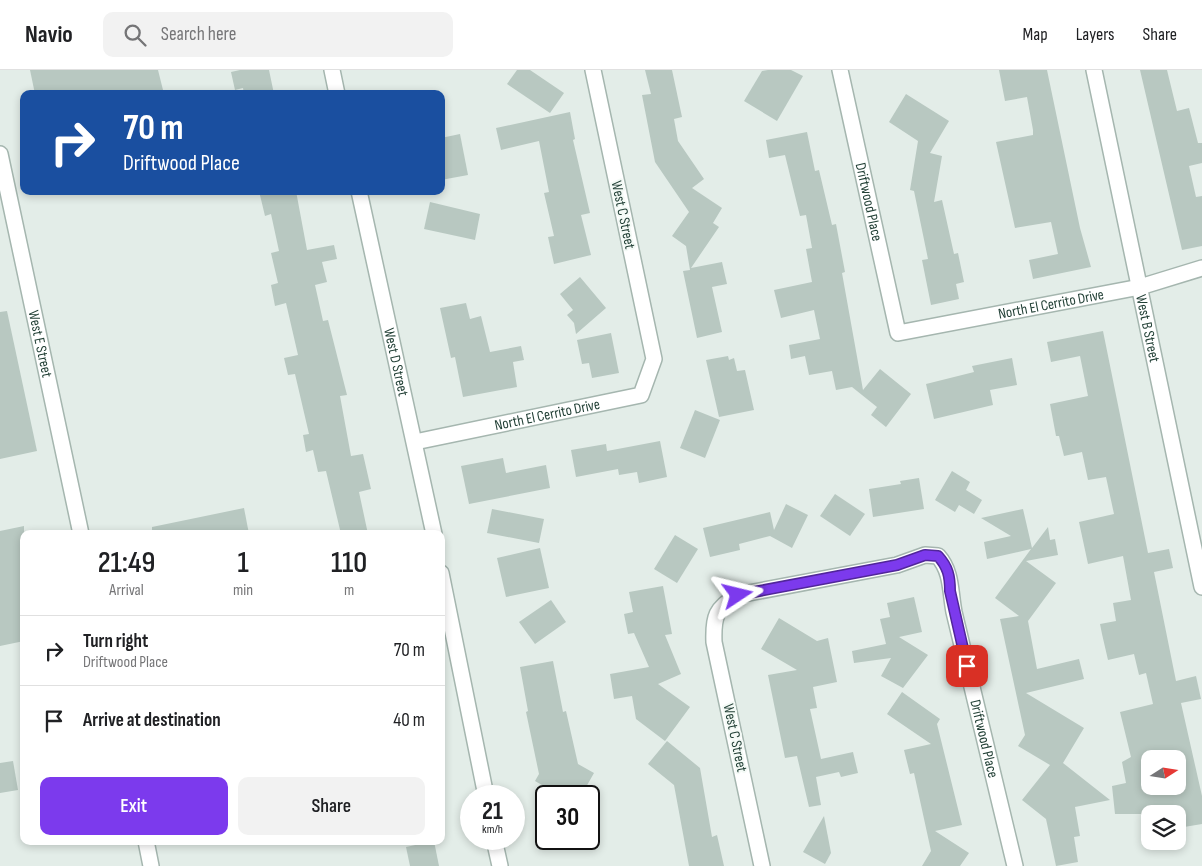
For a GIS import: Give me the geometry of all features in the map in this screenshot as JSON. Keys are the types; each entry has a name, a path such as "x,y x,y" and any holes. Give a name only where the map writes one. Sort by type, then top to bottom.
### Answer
{"street":[{"path":"332,70 336,90"},
{"name":"West C Street","path":"593,70 654,359"},
{"name":"Driftwood Place","path":"840,70 898,333"},
{"name":"West B Street","path":"1094,70 1202,587"},
{"name":"West E Street","path":"0,154 80,530"},
{"name":"West D Street","path":"360,195 433,530"},
{"name":"North El Cerrito Drive","path":"898,333 1140,287 1202,268"},
{"name":"North El Cerrito Drive","path":"415,442 641,395 654,359"},
{"name":"West C Street","path":"762,866 714,642 713,625 718,610 726,602 738,595 888,567 925,555 938,556"},
{"name":"Driftwood Place","path":"938,556 946,565 950,579 954,612 1015,866"},
{"path":"445,593 484,785"},
{"path":"147,845 151,866"},
{"path":"496,850 500,866"}],"building":[{"path":"30,70 158,70 163,90 34,90"},
{"path":"240,70 269,70 273,90 243,90 243,88 235,90 231,72"},
{"path":"517,70 530,70 564,93 550,113 507,84"},
{"path":"645,70 672,70 682,117 674,119 678,141 704,179 692,188 722,208 713,223 719,227 691,268 722,262 727,284 712,287 722,332 697,338 683,271 690,270 686,246 672,236 689,212 655,162 642,95 651,94"},
{"path":"791,70 803,76 777,121 744,101 762,71"},
{"path":"999,70 1047,70 1080,228 1091,267 1033,279 1029,260 1058,254 1051,222 1015,228 996,142 1033,135 1033,130 1027,97 1005,101"},
{"path":"1140,70 1167,70 1177,111 1189,108 1198,143 1202,143 1202,163 1189,166 1196,197 1202,196 1202,246 1182,250"},
{"path":"906,94 949,121 930,153 942,156 934,202 942,200 954,254 958,253 964,282 956,284 959,299 931,305 922,260 928,259 914,191 910,190 918,141 889,122"},
{"path":"570,112 575,139 573,140 590,213 581,215 591,255 554,264 548,237 554,236 544,193 549,192 539,141 501,150 496,128"},
{"path":"807,132 815,171 819,170 832,225 836,224 845,272 842,273 863,390 880,369 911,394 886,427 871,415 877,407 852,387 836,390 832,371 809,375 805,356 791,359 789,345 820,339 814,310 781,318 774,290 812,282 806,249 812,248 806,215 800,216 785,155 769,158 766,140"},
{"path":"460,134 468,175 445,179 445,137"},
{"path":"260,195 297,195 307,250 334,245 337,259 322,262 327,282 315,285 323,321 328,320 347,395 340,396 351,456 363,454 371,489 359,492 367,530 340,530 326,471 318,472 313,450 306,452 303,435 309,434 295,374 288,375 284,358 298,355 286,303 275,306 271,285 278,283 271,253 279,251 271,214 265,216"},
{"path":"430,202 480,214 475,240 424,229"},
{"path":"580,277 606,308 576,334 574,323 567,315 573,310 560,294"},
{"path":"466,303 470,319 481,316 490,352 521,346 524,360 513,362 517,387 463,397 455,357 451,358 440,308"},
{"path":"7,311 37,451 0,459 0,312"},
{"path":"1103,331 1148,553 1169,549 1173,568 1154,572 1176,681 1196,676 1201,699 1181,703 1202,796 1202,824 1186,827 1186,805 1141,805 1141,814 1115,814 1112,786 1126,783 1122,762 1131,757 1120,712 1153,704 1146,673 1139,675 1134,654 1108,660 1100,624 1116,621 1113,603 1131,600 1123,556 1088,564 1079,522 1114,514 1106,477 1088,480 1082,452 1064,456 1059,436 1056,436 1050,404 1088,396 1080,356 1051,362 1047,342"},
{"path":"611,333 619,373 592,378 589,363 582,364 577,340"},
{"path":"728,356 729,360 734,358 737,371 745,370 754,410 719,417 706,360"},
{"path":"1012,358 1017,385 990,390 993,405 934,419 926,384 974,372 972,366"},
{"path":"695,410 720,420 705,458 680,448"},
{"path":"660,441 667,477 639,483 637,472 619,475 618,469 576,477 571,450 606,444 607,451"},
{"path":"503,458 506,473 546,465 550,488 469,504 461,466"},
{"path":"952,471 970,482 966,490 982,500 974,514 959,505 955,512 935,500"},
{"path":"919,478 924,509 873,517 869,489 901,484 900,481"},
{"path":"835,494 865,514 850,536 820,516"},
{"path":"786,504 808,515 792,548 770,536 739,544 740,550 710,557 703,528 770,512 774,530"},
{"path":"244,508 248,530 152,530 152,527"},
{"path":"492,509 544,519 539,543 487,533"},
{"path":"1023,509 1032,548 1048,527 1050,540 1055,539 1058,555 1026,561 1056,583 1028,621 1037,669 1079,659 1084,679 1026,693 1084,728 1063,763 1110,800 1075,807 1080,836 1074,837 1078,862 1056,866 1046,819 1022,800 1050,765 1018,746 1025,735 1000,619 1019,616 995,598 1031,549 987,559 984,542 1011,536 981,518"},
{"path":"24,526 24,530 20,530 20,642 0,646 0,531"},
{"path":"675,535 698,549 677,583 654,569"},
{"path":"540,548 549,588 506,597 497,558"},
{"path":"663,586 672,634 665,635 681,674 658,684 690,707 665,741 636,719 632,696 614,699 610,674 649,667 634,633 628,634 624,614 633,612 629,592"},
{"path":"914,597 922,632 899,637 928,655 903,688 881,676 891,658 854,663 852,651 886,644 880,619 890,617 887,603"},
{"path":"551,600 566,622 535,644 519,622"},
{"path":"779,618 817,641 828,638 837,682 813,687 817,708 810,709 821,759 853,752 858,773 841,777 839,772 816,777 821,805 809,807 797,756 785,758 768,675 797,670 761,649"},
{"path":"553,661 563,712 566,711 578,764 594,773 587,785 542,785 535,781 539,774 526,712 528,711 520,667"},
{"path":"902,692 940,719 937,724 962,825 935,831 969,853 960,866 922,866 931,851 914,773 910,774 904,750 931,744 887,714"},
{"path":"667,741 700,768 712,837 717,835 724,866 689,866 674,785 648,764"},
{"path":"13,761 18,790 0,793 0,763"},
{"path":"824,816 831,853 825,864 803,852"},
{"path":"435,845 439,866 410,866 406,847"}],"route":[{"path":"738,595 897,565 925,555 938,556 946,565 950,579 954,612 967,666"}]}
